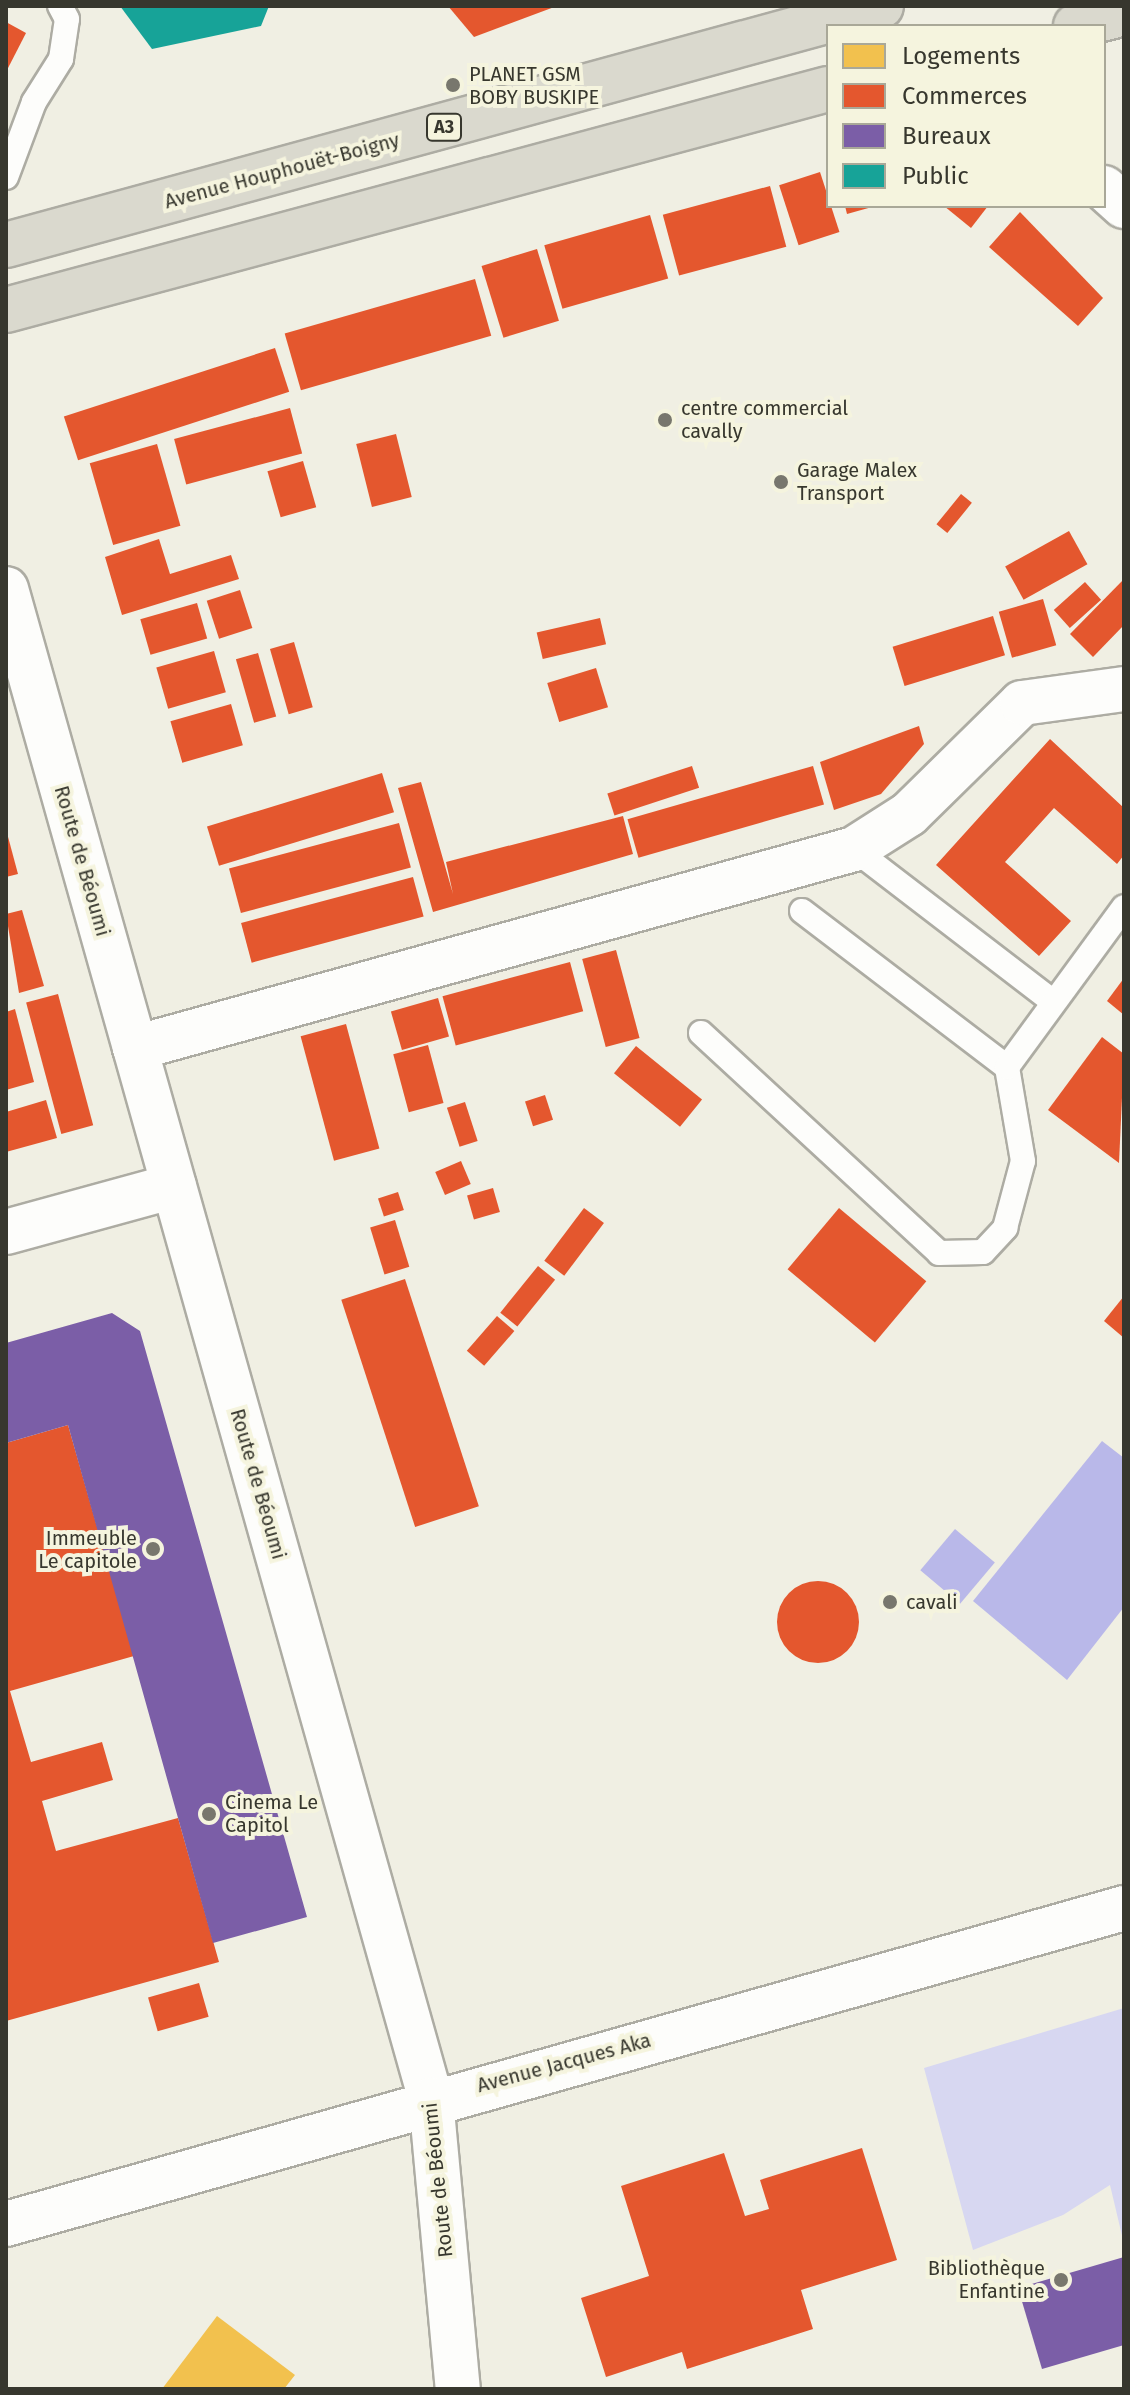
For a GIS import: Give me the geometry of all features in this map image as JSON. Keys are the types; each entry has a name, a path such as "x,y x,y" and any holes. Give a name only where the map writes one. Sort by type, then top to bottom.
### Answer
{"highway":[{"name":"Avenue Houphouët-Boigny","path":"6,245 786,18 881,6"},
{"path":"1083,24 1124,13"},
{"path":"6,310 826,90"}],"street":[{"path":"1106,190 1124,206"},
{"name":"Route de Béoumi","path":"6,589 431,2100 458,2389"},
{"path":"135,1048 854,849 909,814 1022,703 1124,689"},
{"path":"6,1232 174,1186"},
{"name":"Avenue Jacques Aka","path":"6,2224 431,2100 1124,1908"}],"lane":[{"path":"6,177 34,102 61,59 67,19 60,6"},
{"path":"854,849 1051,1000"},
{"path":"1007,1067 1051,1000 1124,907"},
{"path":"701,1033 939,1253 960,1258 983,1252 1005,1228 1020,1182 1024,1138 1007,1067 802,911"}],"shaded area":[{"path":"1124,2008 1124,2244 1110,2185 1063,2215 973,2250 924,2068"}],"water":[{"path":"1102,1441 1124,1458 1124,1607 1067,1680 973,1601"},
{"path":"955,1529 995,1562 960,1604 920,1570"}],"building: Logements":[{"path":"217,2316 295,2375 284,2389 162,2389"}],"building: Commerces":[{"path":"448,6 557,6 474,37"},
{"path":"6,22 26,33 6,72"},
{"path":"820,172 826,190 826,208 832,208 839,232 799,245 779,185"},
{"path":"770,186 786,247 679,276 663,215"},
{"path":"846,208 868,208 847,214"},
{"path":"946,208 986,208 971,228"},
{"path":"1020,212 1103,298 1078,326 989,247"},
{"path":"650,215 668,278 562,309 544,245"},
{"path":"537,249 559,321 503,338 482,266"},
{"path":"475,279 491,336 301,390 285,334"},
{"path":"275,348 289,392 78,460 64,417"},
{"path":"290,408 302,453 186,484 174,439"},
{"path":"396,434 412,497 372,507 356,444"},
{"path":"157,444 180,526 113,545 90,463"},
{"path":"303,461 316,507 281,517 267,471"},
{"path":"961,494 972,503 947,533 936,524"},
{"path":"1069,531 1087,564 1024,600 1005,566"},
{"path":"159,539 170,574 231,555 239,579 122,615 105,557"},
{"path":"1124,579 1124,625 1093,657 1070,634"},
{"path":"1085,582 1101,600 1070,628 1054,610"},
{"path":"240,590 252,628 219,639 207,601"},
{"path":"1043,599 1056,645 1012,658 999,612"},
{"path":"197,603 207,639 150,655 140,619"},
{"path":"993,616 1005,655 905,686 893,647"},
{"path":"600,618 606,644 543,659 537,633"},
{"path":"294,642 313,707 289,714 270,649"},
{"path":"214,651 226,692 168,709 156,668"},
{"path":"258,653 276,716 254,723 236,659"},
{"path":"596,668 608,707 559,722 547,683"},
{"path":"231,704 243,745 182,763 170,721"},
{"path":"919,726 924,744 881,794 834,810 820,762"},
{"path":"1050,739 1124,808 1124,855 1117,864 1054,808 1005,862 1071,921 1039,956 936,865"},
{"path":"692,766 699,788 614,815 607,794"},
{"path":"813,766 824,804 639,858 627,819"},
{"path":"382,773 394,812 219,866 207,827"},
{"path":"421,782 453,894 446,862 623,816 633,854 433,912 398,788"},
{"path":"399,823 411,867 241,913 229,869"},
{"path":"6,834 18,874 6,877"},
{"path":"413,877 424,917 252,963 241,923"},
{"path":"22,910 44,986 19,993 6,914"},
{"path":"616,950 640,1038 606,1047 582,959"},
{"path":"570,962 583,1011 456,1045 442,996"},
{"path":"1124,978 1124,1015 1107,1001"},
{"path":"58,994 93,1125 61,1134 26,1003"},
{"path":"438,998 449,1036 402,1050 391,1012"},
{"path":"15,1009 34,1082 6,1090 6,1012"},
{"path":"346,1024 379,1149 334,1161 301,1036"},
{"path":"1102,1037 1124,1054 1119,1163 1048,1110"},
{"path":"428,1045 444,1103 409,1112 393,1054"},
{"path":"636,1046 702,1099 680,1127 614,1073"},
{"path":"545,1095 553,1120 533,1126 525,1101"},
{"path":"46,1100 57,1138 6,1152 6,1112"},
{"path":"465,1102 478,1141 460,1147 447,1108"},
{"path":"461,1161 471,1184 445,1195 435,1172"},
{"path":"493,1188 500,1212 474,1219 467,1195"},
{"path":"398,1192 404,1210 384,1217 378,1198"},
{"path":"584,1208 604,1223 564,1276 544,1261"},
{"path":"839,1208 926,1281 875,1343 788,1269"},
{"path":"395,1220 409,1267 384,1274 370,1228"},
{"path":"538,1266 555,1280 517,1326 500,1313"},
{"path":"405,1279 479,1506 415,1527 341,1300"},
{"path":"1124,1296 1124,1338 1104,1321"},
{"path":"497,1316 514,1331 484,1366 467,1351"},
{"path":"68,1425 134,1656 10,1691 31,1762 102,1742 113,1780 42,1801 56,1851 178,1818 219,1962 6,2021 6,1443"},
{"path":"818,1581 834,1584 847,1593 856,1606 859,1622 856,1638 847,1651 834,1660 818,1663 802,1660 789,1651 780,1638 777,1622 780,1606 789,1593 802,1584"},
{"path":"199,1983 209,2017 158,2031 148,1998"},
{"path":"862,2148 897,2260 801,2290 813,2329 687,2369 682,2352 606,2377 581,2298 649,2276 621,2186 724,2153 745,2216 769,2209 760,2180"}],"building: Bureaux":[{"name":"Immeuble Le capitole","path":"112,1313 140,1331 307,1917 213,1943 68,1425 6,1443 6,1343"},
{"path":"1124,2257 1124,2345 1042,2369 1018,2288"}],"building: Public":[{"path":"120,6 269,6 261,26 152,49"}],"place":[{"name":"PLANET GSM BOBY BUSKIPE","path":"453,85"},
{"name":"centre commercial cavally","path":"665,420"},
{"name":"Garage Malex Transport","path":"781,482"},
{"name":"Immeuble Le capitole","path":"153,1549"},
{"name":"cavali","path":"890,1602"},
{"name":"Cinema Le Capitol","path":"209,1814"},
{"name":"Bibliothèque Enfantine","path":"1061,2280"}]}
